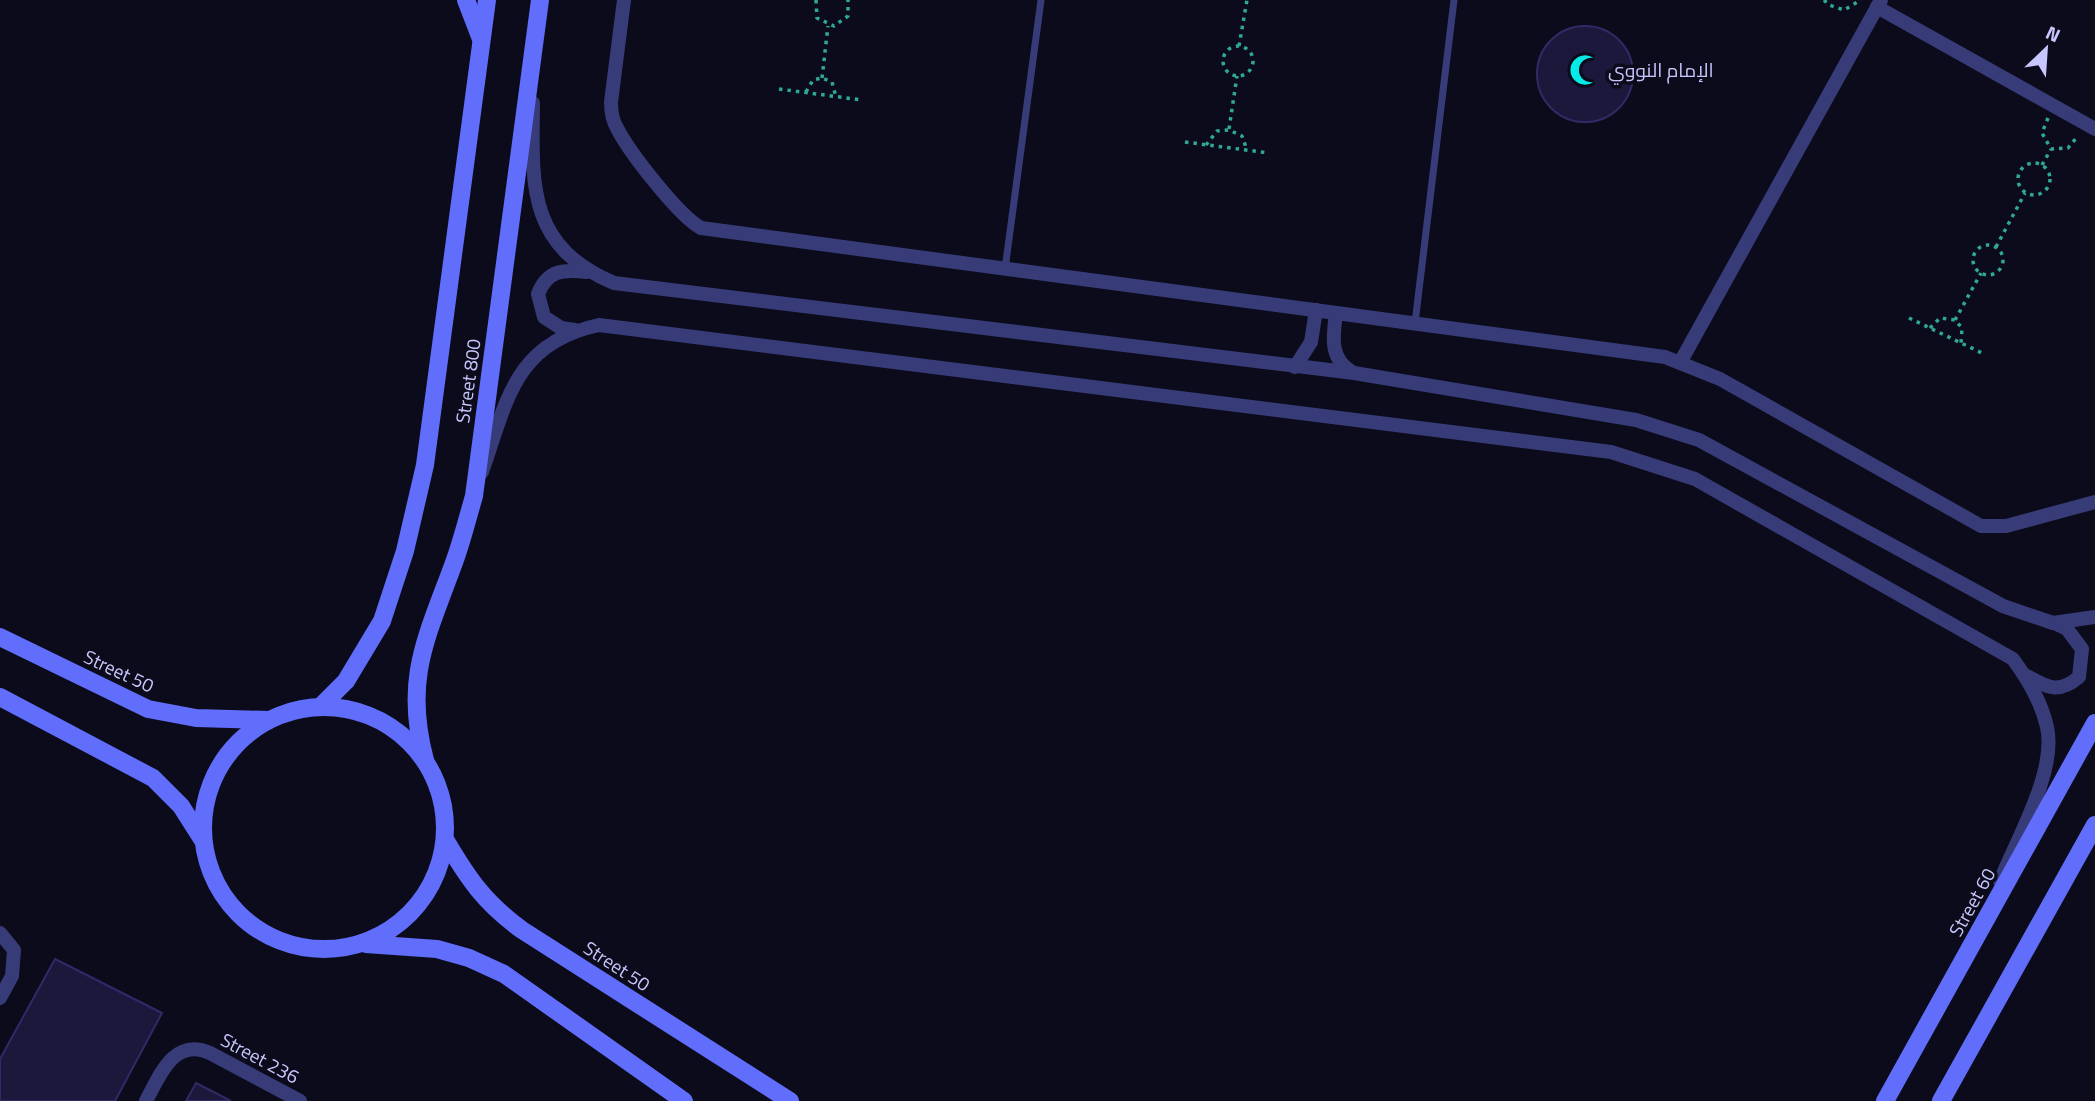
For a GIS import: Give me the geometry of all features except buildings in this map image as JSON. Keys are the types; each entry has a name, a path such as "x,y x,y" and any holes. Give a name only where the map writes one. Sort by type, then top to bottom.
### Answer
{"main road":[{"path":"466,0 481,40"},
{"name":"Street 800","path":"320,707 346,681 382,621 405,551 425,465 487,0"},
{"name":"Street 800","path":"425,760 415,725 420,656 454,564 474,496 540,0"},
{"name":"Street 50","path":"0,637 148,709 196,718 269,720"},
{"path":"0,697 153,778 181,806 203,841"},
{"path":"320,707 350,710 379,720 404,737 425,760 445,813 446,841 435,880 419,905 398,926 362,944 336,950 309,949 282,942 258,930 237,913 220,892 209,867 203,841 203,820 212,779 236,745 269,720 294,711 320,707"},
{"name":"Street 60","path":"1885,1101 2095,723"},
{"path":"1941,1101 2095,825"},
{"name":"Street 50","path":"446,841 470,882 501,915 790,1101"},
{"path":"362,944 437,949 469,958 504,974 677,1099"}],"street":[{"path":"624,0 611,102 612,117 621,136 681,213 694,224 710,231 1648,354 1681,361 1720,379 1981,526 2006,526 2095,502"},
{"path":"1681,361 1879,4 2054,107 2091,123"},
{"path":"533,60 534,190 541,220 571,259 614,283 1354,373 1511,402 1578,410 1670,430 1721,452 2003,606 2067,629 2082,649 2078,677 2061,689 2051,689 2023,673"},
{"path":"575,330 561,328 544,317 538,294 547,277 559,271 592,273"},
{"path":"1295,367 1311,342 1316,310"},
{"path":"1336,313 1334,351 1341,364 1354,373"},
{"path":"474,496 514,380 542,350 575,330 598,325 1611,452 1695,479 2013,659 2030,683 2048,728 2047,760 1979,932"},
{"path":"2053,623 2095,617"},
{"path":"0,933 14,950 12,976 0,998"},
{"name":"Street 236","path":"146,1101 172,1058 194,1048 210,1053 300,1101"}],"lane":[{"path":"1005,269 1041,0"},
{"path":"1415,323 1454,0"}],"path":[{"path":"816,0 817,18 828,26 840,24 848,16 848,0"},
{"path":"1239,46 1247,0"},
{"path":"1824,0 1829,5 1844,10 1861,0"},
{"path":"822,78 828,26"},
{"path":"1239,46 1250,51 1253,62 1248,72 1237,76 1226,70 1224,58 1229,49 1239,46"},
{"path":"1228,130 1237,76"},
{"path":"806,93 813,80 822,78 832,82 836,97"},
{"path":"779,89 862,100"},
{"path":"2051,149 2042,133 2054,107"},
{"path":"2051,149 2068,148 2091,123"},
{"path":"1206,145 1212,135 1228,130 1242,136 1247,150"},
{"path":"1185,142 1269,153"},
{"path":"2042,165 2051,149"},
{"path":"2032,163 2042,165 2049,173 2049,187 2035,196 2025,193 2018,181 2020,171 2032,163"},
{"path":"1996,247 2025,193"},
{"path":"1982,245 1996,247 2002,255 2002,265 1991,274 1981,273 1972,261 1975,251 1982,245"},
{"path":"1955,320 1981,273"},
{"path":"1909,318 1984,354"},
{"path":"1930,328 1940,318 1955,320 1962,328 1961,343"}],"place":[{"name":"الإمام النووي","path":"1585,70"}]}
